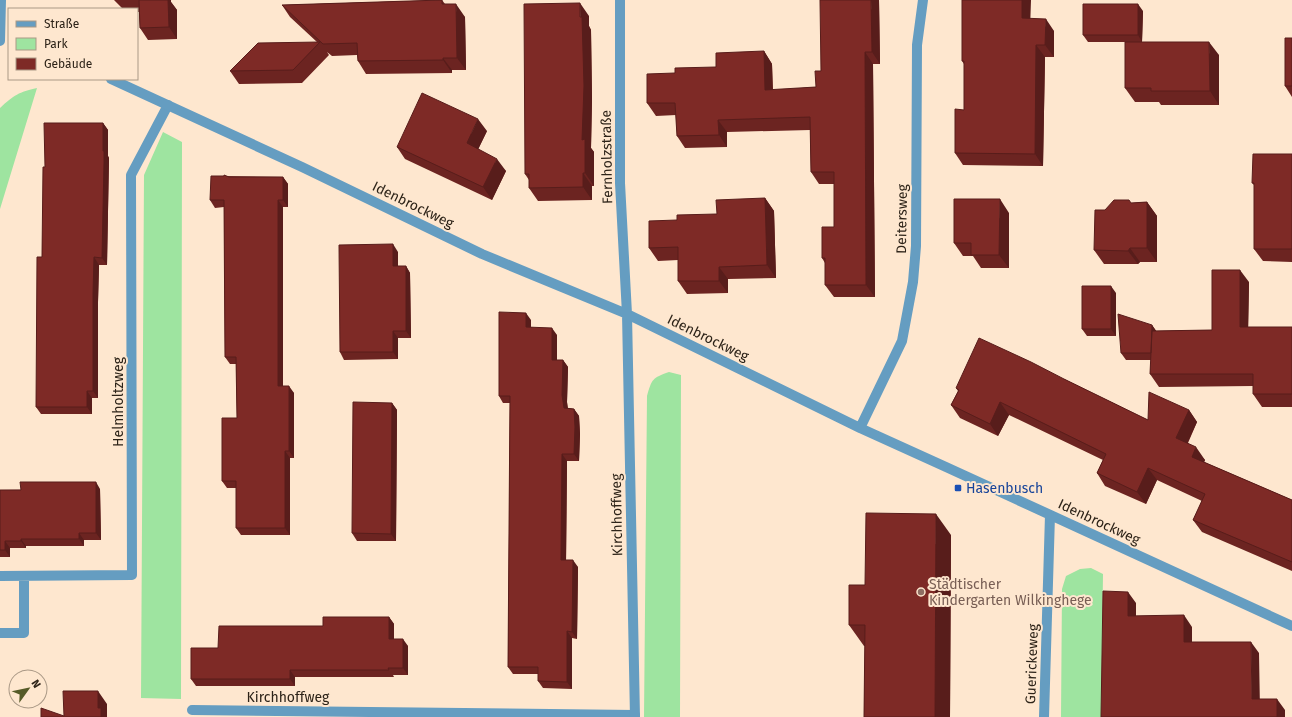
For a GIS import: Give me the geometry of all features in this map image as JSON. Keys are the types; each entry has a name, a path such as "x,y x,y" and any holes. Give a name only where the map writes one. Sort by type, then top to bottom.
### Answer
{"street":[{"path":"0,41 1,0"},
{"name":"Fernholzstraße","path":"620,0 620,183 627,314"},
{"name":"Deitersweg","path":"860,428 902,341 913,282 916,246 917,45 923,0"},
{"name":"Idenbrockweg","path":"113,80 302,167 482,254 627,314 860,428 946,466 1292,626"},
{"name":"Helmholtzweg","path":"0,576 132,575 131,175 168,105"},
{"name":"Kirchhoffweg","path":"192,710 384,714 635,716 627,314"},
{"name":"Guerickeweg","path":"1044,717 1050,515"},
{"path":"0,633 24,633 24,576"}],"green space":[{"path":"37,88 0,209 0,108 17,95"},
{"path":"163,132 182,142 181,699 141,698 144,175"},
{"path":"669,372 681,375 680,717 644,717 647,396 650,386 654,380"},
{"path":"1091,568 1103,574 1101,717 1061,717 1062,589 1066,576 1080,569"}],"building":[{"path":"139,0 168,0 169,27 140,28"},
{"path":"442,0 442,4 456,4 457,58 443,58 443,60 358,61 357,43 323,44 282,5"},
{"path":"820,0 871,0 872,52 865,52 866,285 825,285 825,258 822,258 822,227 834,227 834,172 811,172 810,117 718,120 719,135 677,136 675,103 647,103 647,74 675,73 675,68 716,67 716,53 764,51 765,90 816,87 815,71 821,71"},
{"path":"962,0 1022,0 1022,18 1046,19 1045,45 1036,45 1035,154 955,153 955,109 964,110"},
{"path":"580,3 580,17 582,17 584,86 582,140 585,139 585,173 583,173 583,187 529,188 529,174 525,174 524,4"},
{"path":"1083,4 1138,4 1138,35 1083,35"},
{"path":"1285,38 1292,38 1292,86 1285,86"},
{"path":"320,42 293,70 230,71 258,43"},
{"path":"1125,42 1209,42 1210,91 1151,91 1151,88 1125,88"},
{"path":"422,93 478,119 467,143 497,159 483,187 397,147"},
{"path":"44,123 103,123 104,163 102,258 94,257 93,391 87,391 87,407 36,407 37,257 42,257 43,167 45,167"},
{"path":"1253,154 1292,154 1292,249 1254,249 1254,183 1252,183"},
{"path":"224,175 229,177 283,177 283,200 278,200 278,386 289,386 289,451 285,451 285,528 236,528 236,481 222,481 222,418 237,418 236,357 225,357 224,200 210,200 211,176"},
{"path":"765,198 767,265 719,267 719,281 678,281 678,247 649,248 649,221 677,220 677,215 717,214 716,200"},
{"path":"954,199 1000,199 999,255 971,255 971,243 954,243"},
{"path":"1114,200 1129,200 1131,203 1147,202 1147,248 1130,248 1128,251 1094,250 1095,210 1105,210"},
{"path":"393,244 393,266 406,266 406,331 393,331 393,352 340,352 339,245"},
{"path":"1212,270 1240,270 1240,327 1292,327 1292,394 1253,394 1253,374 1150,374 1152,331 1212,330"},
{"path":"1082,286 1111,286 1111,329 1082,329"},
{"path":"499,312 526,313 526,327 552,328 552,360 563,360 562,395 564,408 574,409 574,454 562,454 561,560 573,560 572,632 567,631 567,682 538,681 538,667 508,667 510,396 499,396"},
{"path":"1118,314 1152,325 1151,353 1121,353"},
{"path":"979,338 1148,420 1149,392 1189,410 1176,438 1196,447 1192,457 1292,500 1292,562 1193,520 1205,494 1148,468 1137,492 1097,473 1106,454 1000,402 990,424 951,405 959,390 956,388"},
{"path":"353,402 392,403 391,534 352,533"},
{"path":"20,482 96,482 96,533 79,533 79,539 21,539 21,541 5,541 5,550 0,550 0,490 21,490"},
{"path":"866,513 936,514 935,717 864,717 865,625 849,625 849,585 865,585"},
{"path":"1103,591 1128,592 1128,616 1184,615 1184,642 1251,642 1252,699 1277,699 1277,717 1101,717"},
{"path":"323,617 389,617 389,639 403,639 403,668 388,668 389,670 290,670 290,679 191,679 191,648 218,648 219,626 323,626"},
{"path":"63,691 98,691 98,708 101,708 101,717 41,717 41,709 64,716"}],"place":[{"name":"Hasenbusch","path":"958,488"},
{"name":"Städtischer Kindergarten Wilkinghege","path":"921,592"}]}
